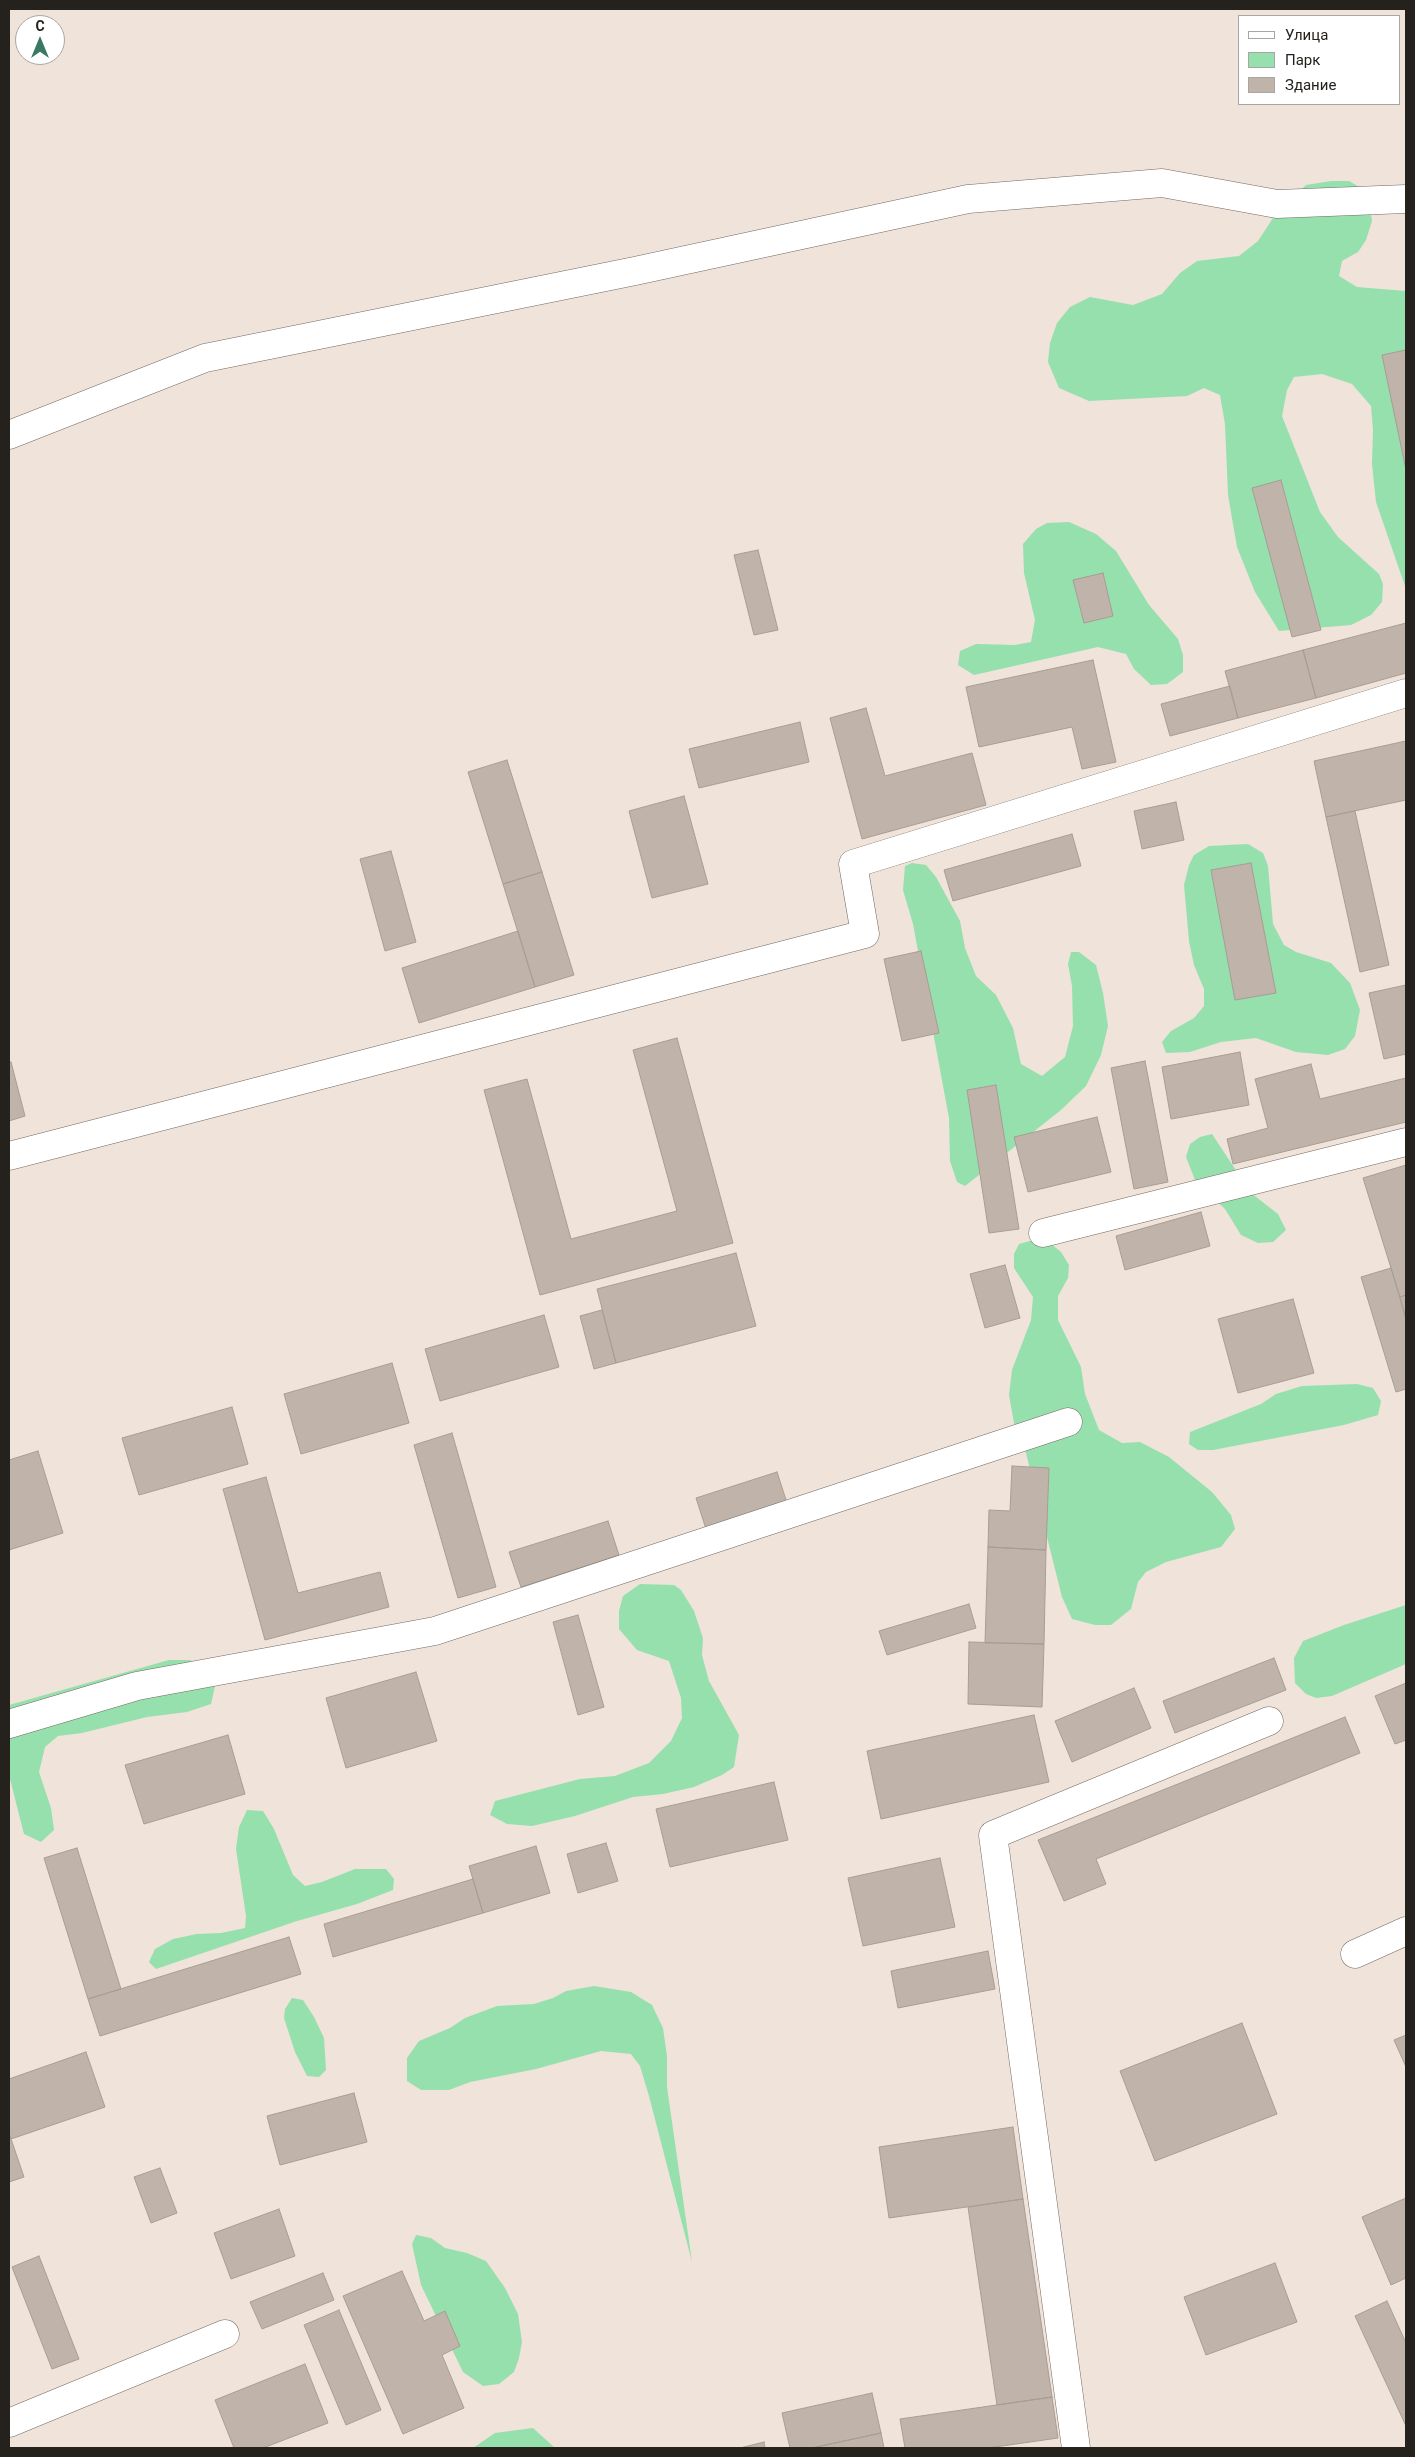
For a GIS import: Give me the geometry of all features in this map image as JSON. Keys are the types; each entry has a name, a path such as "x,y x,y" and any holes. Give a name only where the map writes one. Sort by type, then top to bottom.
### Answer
{"lane":[{"path":"9,435 206,358 968,199 1162,184 1278,204 1406,199"},
{"path":"9,1156 865,934 852,864 1406,693"},
{"path":"1042,1232 1406,1142"},
{"path":"9,1724 137,1686 435,1631 1068,1422"},
{"path":"1076,2448 993,1835 1269,1721"},
{"path":"1355,1954 1406,1931"},
{"path":"9,2423 225,2334"}],"green space":[{"path":"1331,181 1349,181 1368,192 1372,221 1366,240 1358,252 1342,261 1339,276 1357,287 1406,291 1406,589 1376,502 1372,464 1373,430 1371,406 1352,384 1322,374 1294,377 1287,390 1282,416 1320,512 1338,537 1379,574 1383,584 1382,602 1371,615 1351,625 1279,631 1255,592 1237,547 1228,495 1225,424 1220,395 1204,388 1187,396 1089,401 1059,388 1048,362 1050,343 1057,323 1070,307 1090,297 1133,305 1162,294 1180,273 1197,261 1239,256 1258,241 1273,218 1306,185"},
{"path":"1069,522 1096,534 1116,551 1149,605 1178,639 1183,655 1183,672 1167,684 1151,685 1134,669 1126,654 1098,647 974,675 958,665 960,651 976,644 1015,645 1031,642 1035,620 1024,573 1023,544 1036,529 1047,523"},
{"path":"1248,844 1263,853 1268,866 1273,924 1284,945 1296,952 1331,963 1350,983 1360,1010 1355,1036 1345,1049 1328,1055 1296,1052 1256,1038 1221,1042 1190,1052 1166,1053 1162,1042 1171,1031 1194,1018 1204,1006 1204,989 1194,965 1189,941 1184,885 1189,865 1194,855 1209,846"},
{"path":"912,863 926,865 936,877 960,921 965,948 976,976 996,995 1013,1028 1021,1064 1042,1076 1065,1057 1073,1026 1072,986 1068,964 1071,952 1079,952 1096,965 1103,993 1108,1026 1101,1055 1086,1086 1061,1110 965,1186 957,1182 950,1161 949,1118 913,924 903,890 905,866"},
{"path":"1212,1134 1251,1193 1278,1214 1286,1230 1273,1242 1258,1243 1241,1235 1225,1209 1195,1180 1186,1157 1190,1144 1200,1137"},
{"path":"1030,1241 1050,1243 1061,1252 1069,1265 1068,1278 1058,1296 1058,1320 1081,1367 1085,1394 1099,1430 1122,1443 1140,1442 1169,1457 1212,1492 1231,1515 1235,1529 1221,1547 1166,1562 1146,1572 1138,1582 1131,1609 1111,1625 1095,1625 1072,1619 1062,1597 1026,1453 1014,1423 1009,1395 1012,1370 1031,1320 1033,1297 1014,1268 1014,1254 1019,1244"},
{"path":"1357,1384 1373,1388 1381,1401 1378,1415 1344,1425 1213,1450 1198,1450 1189,1444 1190,1432 1261,1404 1276,1394 1302,1386"},
{"path":"640,1584 674,1585 681,1590 694,1611 703,1638 702,1655 709,1681 739,1735 734,1767 722,1775 694,1787 663,1794 633,1797 575,1816 532,1826 507,1824 490,1815 495,1801 580,1779 615,1776 649,1763 671,1741 682,1718 681,1698 669,1661 637,1650 619,1629 619,1611 623,1596"},
{"path":"1406,1605 1406,1664 1332,1696 1316,1698 1306,1694 1295,1683 1294,1658 1303,1641 1344,1625"},
{"path":"169,1660 190,1660 215,1686 211,1704 187,1712 147,1717 82,1733 58,1736 45,1747 39,1772 51,1808 54,1830 41,1842 24,1834 9,1775 9,1705"},
{"path":"247,1810 263,1811 274,1829 293,1875 305,1886 322,1882 355,1869 386,1869 394,1879 393,1890 357,1904 297,1921 156,1969 149,1962 155,1949 173,1939 245,1928 246,1916 236,1849 239,1827"},
{"path":"594,1986 631,1992 652,2005 663,2028 667,2056 667,2087 692,2262 649,2096 640,2066 631,2054 601,2051 536,2069 470,2082 449,2090 421,2090 407,2081 407,2058 419,2041 450,2028 465,2018 497,2006 534,2004 553,1998 566,1991"},
{"path":"292,1998 303,2000 324,2038 326,2070 319,2077 307,2076 295,2052 284,2018 285,2009"},
{"path":"416,2235 431,2238 445,2248 467,2253 486,2261 505,2288 518,2314 522,2342 514,2372 499,2384 483,2386 463,2372 421,2285 412,2244"},
{"path":"533,2428 555,2448 473,2448 495,2433"}],"building":[{"path":"1406,350 1406,470 1382,355"},
{"path":"1281,480 1321,630 1292,637 1252,488"},
{"path":"758,550 778,630 754,635 734,555"},
{"path":"1103,573 1113,616 1084,623 1073,580"},
{"path":"1406,623 1406,673 1316,698 1303,650"},
{"path":"1303,650 1316,698 1238,718 1225,671"},
{"path":"1093,660 1116,762 1082,769 1072,727 979,747 966,687"},
{"path":"1230,686 1238,718 1170,736 1161,704"},
{"path":"866,708 885,776 972,753 986,805 862,839 830,718"},
{"path":"800,722 809,762 699,788 689,749"},
{"path":"1406,741 1406,800 1326,817 1314,761"},
{"path":"507,760 542,872 503,884 468,772"},
{"path":"684,796 708,884 652,898 629,811"},
{"path":"1176,802 1184,840 1142,849 1134,811"},
{"path":"1355,811 1389,965 1360,972 1326,817"},
{"path":"1072,834 1081,866 953,901 944,870"},
{"path":"391,851 416,942 385,951 360,859"},
{"path":"1251,863 1276,993 1235,1000 1211,870"},
{"path":"542,872 574,975 535,987 503,884"},
{"path":"518,931 535,987 419,1023 402,968"},
{"path":"921,951 939,1033 902,1041 884,959"},
{"path":"1406,985 1406,1054 1384,1059 1369,993"},
{"path":"677,1038 733,1243 540,1295 484,1090 527,1079 571,1239 677,1211 633,1050"},
{"path":"1240,1052 1249,1105 1171,1119 1162,1067"},
{"path":"1145,1061 1168,1182 1134,1189 1111,1068"},
{"path":"11,1062 25,1116 9,1121 9,1063"},
{"path":"1311,1064 1320,1099 1406,1078 1406,1122 1233,1164 1227,1139 1268,1128 1255,1079"},
{"path":"996,1085 1019,1229 989,1233 967,1090"},
{"path":"1097,1117 1111,1172 1028,1192 1014,1137"},
{"path":"1406,1165 1406,1295 1400,1297 1363,1178"},
{"path":"1201,1212 1210,1246 1125,1270 1116,1236"},
{"path":"736,1253 756,1326 616,1363 597,1289"},
{"path":"1005,1265 1020,1318 985,1328 970,1274"},
{"path":"1391,1268 1406,1319 1406,1389 1396,1392 1361,1277"},
{"path":"1406,1295 1406,1319 1400,1297"},
{"path":"1293,1299 1314,1373 1238,1393 1218,1319"},
{"path":"602,1310 616,1363 594,1369 580,1316"},
{"path":"544,1315 559,1367 440,1401 425,1349"},
{"path":"392,1363 409,1423 301,1454 284,1394"},
{"path":"232,1407 248,1464 139,1495 122,1438"},
{"path":"452,1433 496,1587 458,1598 414,1445"},
{"path":"38,1451 63,1533 9,1550 9,1460"},
{"path":"1012,1466 1049,1468 1046,1550 988,1547 989,1510 1010,1511"},
{"path":"777,1472 787,1503 706,1529 696,1498"},
{"path":"266,1477 298,1593 380,1572 389,1607 265,1640 223,1489"},
{"path":"608,1521 619,1555 521,1587 509,1552"},
{"path":"988,1547 1046,1550 1044,1644 985,1643"},
{"path":"969,1604 976,1628 887,1655 879,1631"},
{"path":"578,1615 604,1707 578,1715 553,1622"},
{"path":"969,1642 1044,1644 1042,1707 968,1704"},
{"path":"1274,1658 1286,1690 1175,1733 1163,1701"},
{"path":"416,1672 437,1741 346,1768 326,1698"},
{"path":"1406,1683 1406,1740 1395,1744 1375,1696"},
{"path":"1134,1688 1151,1728 1072,1762 1055,1721"},
{"path":"1034,1715 1049,1782 881,1819 867,1751"},
{"path":"1345,1717 1360,1753 1096,1859 1106,1884 1064,1901 1038,1840"},
{"path":"228,1735 245,1794 144,1824 125,1765"},
{"path":"774,1782 788,1840 670,1867 656,1809"},
{"path":"606,1843 618,1881 578,1893 567,1854"},
{"path":"536,1846 550,1893 483,1913 469,1866"},
{"path":"77,1848 121,1989 88,1999 44,1858"},
{"path":"940,1858 955,1927 863,1946 848,1878"},
{"path":"473,1879 483,1913 333,1957 324,1924"},
{"path":"289,1937 301,1974 100,2036 88,1999"},
{"path":"988,1951 995,1989 898,2008 891,1971"},
{"path":"1242,2023 1277,2114 1155,2161 1120,2071"},
{"path":"1406,2035 1406,2067 1394,2040"},
{"path":"86,2052 105,2107 11,2139 9,2133 9,2079"},
{"path":"354,2093 367,2142 280,2165 267,2116"},
{"path":"1013,2127 1023,2199 889,2218 879,2147"},
{"path":"9,2133 24,2177 9,2182"},
{"path":"160,2168 177,2213 151,2223 134,2177"},
{"path":"1406,2198 1406,2278 1391,2285 1362,2217"},
{"path":"1023,2199 1052,2397 997,2405 968,2207"},
{"path":"279,2209 295,2256 231,2279 214,2233"},
{"path":"39,2256 79,2359 52,2369 12,2267"},
{"path":"1275,2263 1297,2322 1206,2355 1184,2297"},
{"path":"402,2271 424,2321 445,2311 460,2346 442,2355 464,2408 403,2434 343,2296"},
{"path":"323,2273 334,2300 262,2329 250,2302"},
{"path":"1387,2301 1406,2343 1406,2426 1355,2316"},
{"path":"339,2310 381,2410 346,2425 304,2325"},
{"path":"305,2364 328,2423 263,2448 234,2448 215,2400"},
{"path":"872,2393 881,2433 812,2448 790,2448 782,2413"},
{"path":"1052,2397 1058,2438 988,2448 905,2448 900,2419"},
{"path":"881,2433 884,2448 812,2448"},
{"path":"764,2442 765,2448 740,2448"}]}
